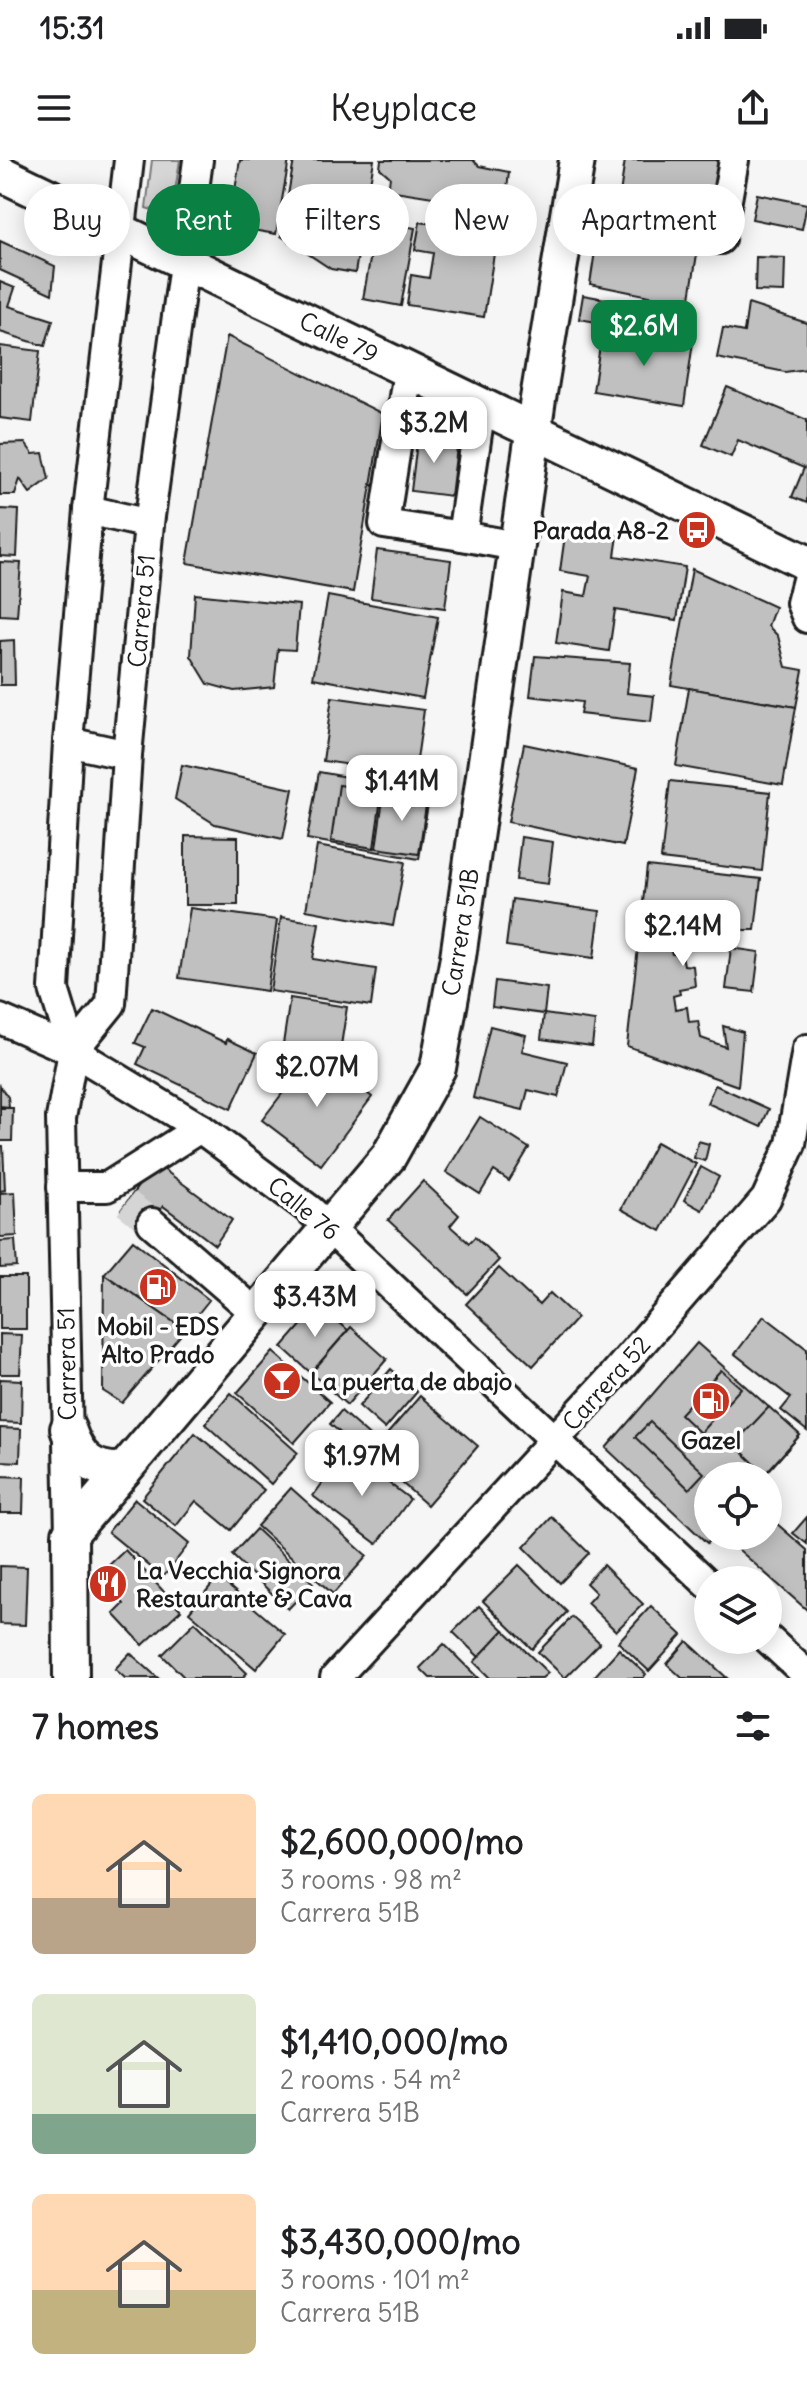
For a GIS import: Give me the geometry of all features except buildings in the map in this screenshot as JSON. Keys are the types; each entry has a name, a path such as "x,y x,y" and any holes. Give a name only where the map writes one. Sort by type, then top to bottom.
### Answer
{"main road":[{"name":"Carrera 51B","path":"573,184 577,160"},
{"name":"Calle 79","path":"0,173 24,185"},
{"name":"Calle 79","path":"130,236 807,563"},
{"name":"Carrera 51B","path":"70,1534 389,1156 438,1068 458,957 516,546 561,256"},
{"path":"68,1429 76,1452 89,1464 106,1471 124,1470"},
{"name":"Carrera 51","path":"70,1534 71,1678"}],"street":[{"name":"Carrera 51","path":"126,184 129,160"},
{"name":"Carrera 51","path":"73,1051 111,1004 127,755 149,524 198,160"},
{"path":"730,184 734,160"},
{"name":"Carrera 51","path":"70,1534 61,1118 73,1051 54,989 68,742 88,510 116,256"},
{"path":"408,371 384,524 516,546"},
{"path":"462,536 481,406"},
{"path":"88,510 149,524"},
{"path":"807,580 801,603 807,618"},
{"path":"68,742 127,755"},
{"name":"Calle 76","path":"0,1019 73,1051 200,1128 329,1227 552,1442 694,1571"},
{"name":"Carrera 52","path":"335,1678 552,1442 766,1199 791,1144 807,1049"},
{"path":"62,1187 116,1195 200,1128"},
{"path":"152,1223 256,1313"},
{"path":"782,1652 807,1675"}],"shaded area":[{"path":"152,160 180,160 176,184 149,184"}],"tunnel":[{"path":"126,1203 152,1223"}],"place":[{"name":"Parada A8-2","path":"697,530"},
{"name":"Mobil - EDS Alto Prado","path":"158,1287"},
{"name":"La puerta de abajo","path":"282,1381"},
{"name":"Gazel","path":"711,1401"},
{"name":"La Vecchia Signora Restaurante & Cava","path":"108,1584"}]}
